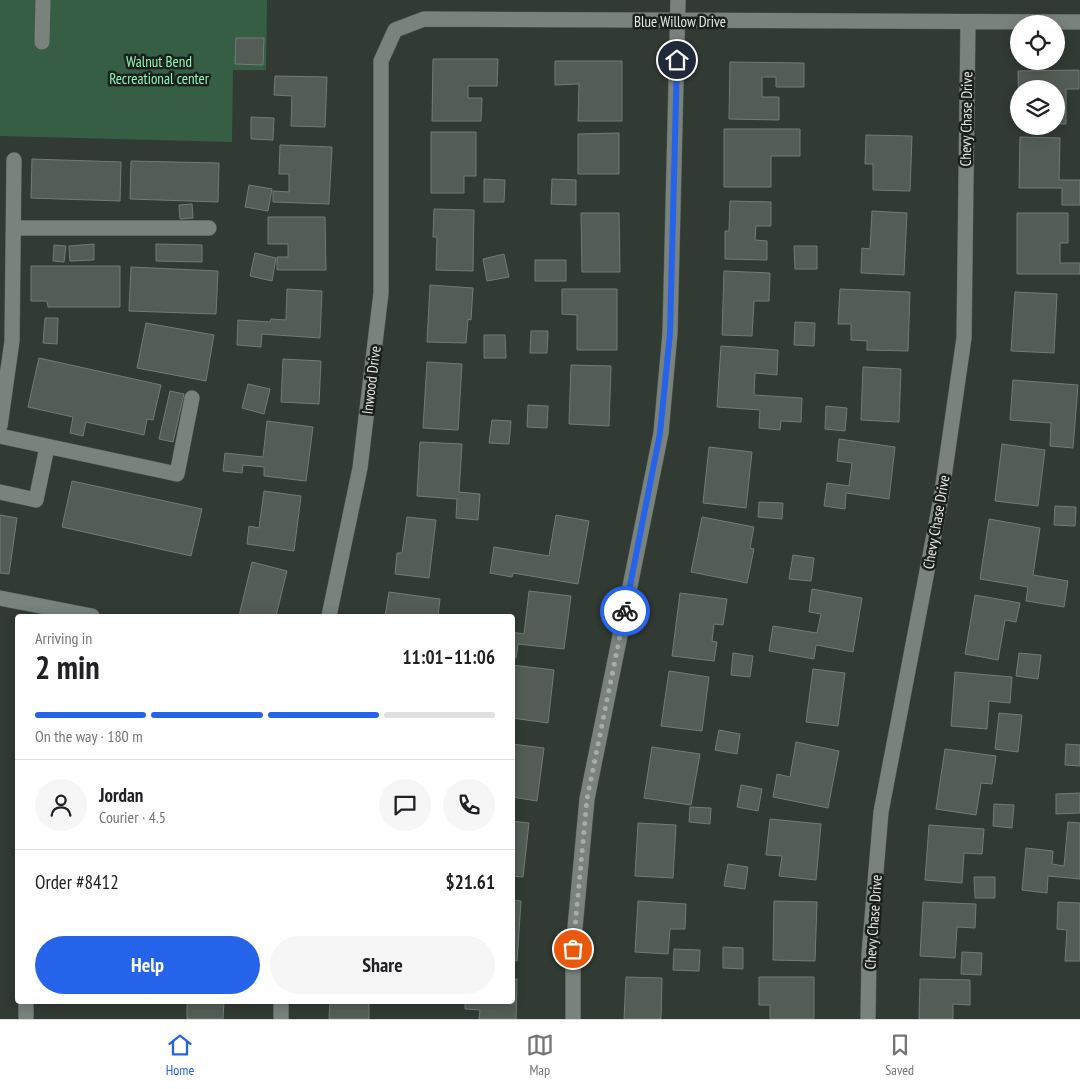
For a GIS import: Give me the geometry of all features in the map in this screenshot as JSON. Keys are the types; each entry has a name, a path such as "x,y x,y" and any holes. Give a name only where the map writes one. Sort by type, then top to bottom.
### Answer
{"street":[{"path":"42,42 43,0"},
{"path":"572,1019 573,949 587,799 660,433 670,333 678,0"},
{"name":"Blue Willow Drive","path":"381,140 381,61 395,30 424,19 1080,22"},
{"name":"Chevy Chase Drive","path":"868,1019 869,954 881,812 941,498 964,338 968,22"},
{"name":"Inwood Drive","path":"329,614 360,468 381,293 381,140"},
{"path":"0,426 12,341 14,160"},
{"path":"14,228 209,228"},
{"path":"0,436 178,474 192,398"},
{"path":"0,492 36,500 47,447"},
{"path":"0,598 77,614"},
{"path":"26,1004 26,1019"},
{"path":"281,1004 281,1019"}],"green space":[{"name":"Walnut Bend Recreational center","path":"0,0 267,0 266,70 233,70 232,142 0,136"}],"building":[{"path":"236,38 264,38 263,65 235,64"},
{"path":"433,59 498,59 497,86 468,86 468,98 482,98 481,121 432,121"},
{"path":"555,61 622,61 622,121 578,121 579,84 555,85"},
{"path":"730,62 804,63 804,87 776,87 776,77 762,77 762,97 779,97 779,120 729,119"},
{"path":"1079,70 1079,89 1066,89 1066,124 1065,80 1018,80 1018,71"},
{"path":"275,76 327,77 325,127 291,126 292,96 274,95"},
{"path":"251,117 274,118 273,140 251,139"},
{"path":"724,129 800,129 800,156 771,156 771,187 724,187"},
{"path":"431,132 476,132 476,176 464,176 464,193 431,193"},
{"path":"619,133 619,174 578,174 578,134"},
{"path":"866,135 912,136 910,191 873,190 873,164 865,164"},
{"path":"1020,137 1060,138 1059,180 1080,180 1080,205 1062,205 1062,188 1019,188"},
{"path":"280,145 332,147 329,204 273,202 273,191 289,192 289,174 279,174"},
{"path":"32,159 121,162 120,201 31,198"},
{"path":"131,161 219,163 218,202 130,199"},
{"path":"484,179 505,180 504,202 484,202"},
{"path":"552,179 576,180 576,205 551,204"},
{"path":"249,185 272,189 268,211 245,207"},
{"path":"730,201 771,202 771,226 756,226 755,240 767,241 767,260 725,259 725,231 729,231"},
{"path":"192,204 193,218 180,219 179,205"},
{"path":"434,209 474,210 473,271 436,270 437,237 433,237"},
{"path":"872,211 907,213 904,275 861,273 862,248 870,249"},
{"path":"581,213 619,213 620,272 582,272"},
{"path":"1017,213 1068,213 1068,243 1060,243 1060,263 1080,263 1080,274 1017,274"},
{"path":"268,217 325,217 326,270 277,270 277,257 288,257 288,244 268,244"},
{"path":"94,244 94,260 70,261 69,246"},
{"path":"156,244 202,245 202,262 156,261"},
{"path":"54,245 66,246 64,262 53,261"},
{"path":"794,246 817,246 817,269 795,269"},
{"path":"255,253 276,258 272,281 250,276"},
{"path":"504,254 509,277 487,281 483,259"},
{"path":"535,260 566,260 566,281 535,281"},
{"path":"31,266 120,266 120,307 48,307 47,301 31,301"},
{"path":"131,267 218,271 216,314 129,311"},
{"path":"724,271 770,273 769,301 754,301 752,336 722,335"},
{"path":"430,285 473,288 471,320 468,319 466,343 427,342"},
{"path":"287,289 322,291 320,338 262,334 261,347 237,345 238,320 270,322 271,319 286,320"},
{"path":"562,289 617,289 617,350 577,350 577,315 562,314"},
{"path":"840,289 910,292 908,351 867,350 867,341 851,340 851,324 838,324"},
{"path":"1015,292 1057,294 1054,353 1011,351"},
{"path":"45,318 58,318 57,344 43,343"},
{"path":"795,322 815,323 814,346 794,345"},
{"path":"146,323 214,335 206,381 137,368"},
{"path":"531,331 548,331 547,353 530,353"},
{"path":"484,335 505,335 506,358 484,358"},
{"path":"721,346 778,350 777,375 755,373 754,395 802,398 801,422 781,421 780,430 759,428 760,410 717,407"},
{"path":"39,358 161,385 153,420 147,419 144,435 86,422 83,436 70,433 73,417 28,407"},
{"path":"283,359 321,361 319,404 281,402"},
{"path":"427,362 462,364 458,430 423,428"},
{"path":"571,365 611,366 609,426 569,424"},
{"path":"863,367 901,369 899,422 861,420"},
{"path":"1013,380 1078,385 1073,448 1050,446 1051,423 1010,420"},
{"path":"248,384 270,389 264,414 242,408"},
{"path":"170,391 184,394 173,442 159,439"},
{"path":"528,405 548,406 547,428 527,427"},
{"path":"826,406 847,408 845,431 825,429"},
{"path":"492,420 511,421 509,444 489,443"},
{"path":"267,421 313,427 306,481 264,476 264,467 243,465 242,473 223,471 225,453 263,457"},
{"path":"839,439 895,447 889,499 846,493 845,509 824,506 827,483 849,486 852,463 837,461"},
{"path":"420,442 462,444 459,492 480,494 478,520 456,518 457,499 417,496"},
{"path":"1002,444 1045,450 1038,506 995,501"},
{"path":"709,447 752,452 746,508 703,503"},
{"path":"72,481 202,509 191,556 62,527"},
{"path":"264,491 301,496 294,551 247,544 249,526 259,528"},
{"path":"759,502 783,503 782,519 758,517"},
{"path":"1055,506 1076,507 1075,526 1054,525"},
{"path":"0,515 17,518 9,574 0,573"},
{"path":"556,515 589,521 578,584 513,573 512,577 490,573 494,547 549,556"},
{"path":"407,517 436,520 429,578 395,574 397,553 402,553"},
{"path":"702,517 754,527 750,548 754,549 747,583 691,572"},
{"path":"989,519 1040,528 1033,575 1068,581 1064,607 1026,601 1028,587 980,579"},
{"path":"793,555 814,558 811,581 789,579"},
{"path":"252,562 287,571 276,614 239,614"},
{"path":"812,589 862,598 853,652 816,645 814,659 769,651 773,626 817,633 821,614 809,612"},
{"path":"529,591 571,596 564,649 518,644 515,658 515,632 524,634"},
{"path":"389,592 440,599 438,614 385,614"},
{"path":"680,593 727,599 723,625 714,624 712,641 717,642 714,661 672,656"},
{"path":"975,595 1020,603 1016,622 1005,620 998,660 965,654"},
{"path":"733,653 753,656 750,677 731,675"},
{"path":"1019,653 1041,655 1038,679 1016,676"},
{"path":"515,665 554,670 548,723 515,718"},
{"path":"813,669 845,673 838,726 806,722"},
{"path":"669,671 709,677 702,731 661,726"},
{"path":"955,672 1012,677 1010,703 989,701 987,729 951,726"},
{"path":"999,713 1022,715 1018,752 995,749"},
{"path":"719,730 740,734 737,754 715,750"},
{"path":"796,742 839,751 828,808 773,797 777,774 790,777"},
{"path":"515,744 544,748 537,801 515,797"},
{"path":"1066,744 1080,745 1080,766 1065,765"},
{"path":"652,747 700,754 691,805 644,798"},
{"path":"945,749 996,756 992,784 981,783 976,815 936,809"},
{"path":"741,785 762,789 758,811 737,807"},
{"path":"1080,793 1080,813 1056,814 1056,794"},
{"path":"994,804 1014,805 1012,828 993,826"},
{"path":"690,807 711,808 710,824 689,822"},
{"path":"770,819 821,824 816,880 779,876 782,856 766,855"},
{"path":"515,821 529,823 523,877 515,876"},
{"path":"1068,822 1080,823 1080,879 1048,876 1047,893 1022,890 1026,848 1053,851 1052,864 1064,866"},
{"path":"638,823 676,825 673,878 635,876"},
{"path":"929,825 984,829 982,854 964,853 962,883 925,880"},
{"path":"728,864 748,867 745,889 724,886"},
{"path":"974,877 995,877 995,898 975,898"},
{"path":"515,900 521,901 517,961 515,961"},
{"path":"638,901 686,904 685,929 670,929 668,954 635,952"},
{"path":"774,901 817,902 815,961 773,960"},
{"path":"923,902 976,904 975,928 957,927 955,958 920,956"},
{"path":"1058,902 1080,903 1080,961 1065,961 1067,930 1057,929"},
{"path":"723,947 743,948 743,969 723,968"},
{"path":"674,949 700,950 699,971 673,970"},
{"path":"962,952 982,953 981,975 961,974"},
{"path":"626,977 662,978 661,1019 624,1019"},
{"path":"759,977 814,977 814,1019 770,1019 770,1005 759,1005"},
{"path":"515,979 517,979 516,1019 479,1019 480,1010 465,1009 465,1004 515,1004"},
{"path":"920,979 970,980 970,1005 953,1004 953,1019 919,1019"},
{"path":"187,1004 224,1004 223,1019 187,1019"},
{"path":"330,1004 369,1004 369,1019 329,1019"}],"way so far":[{"path":"573,949 587,799 625,611"}],"route":[{"path":"625,611 660,433 670,333 677,60"}]}
